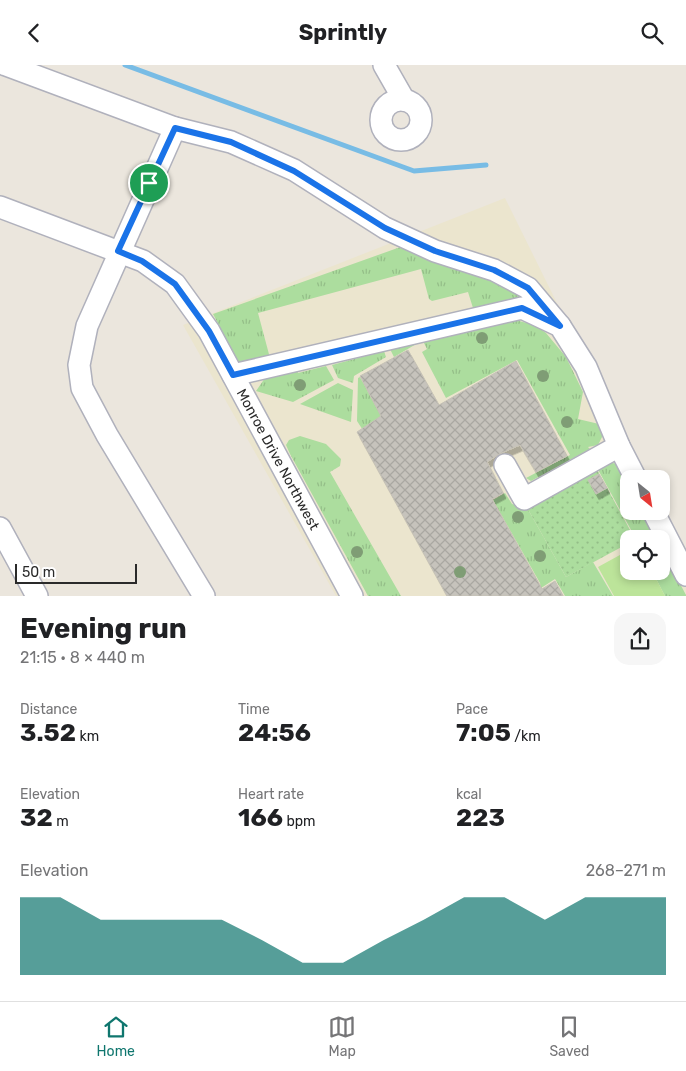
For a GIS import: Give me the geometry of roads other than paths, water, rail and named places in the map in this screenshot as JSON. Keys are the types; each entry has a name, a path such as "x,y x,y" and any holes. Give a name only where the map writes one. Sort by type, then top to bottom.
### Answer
{"street":[{"path":"6,65 175,128 231,142 294,171 385,228 435,251 494,270 528,288 560,326 586,367 619,446 631,470"},
{"path":"384,65 404,99"},
{"path":"175,128 118,251 87,325 79,365 82,389 107,435 204,596"},
{"name":"Monroe Drive Northwest","path":"0,207 142,261 175,284 209,331 352,596"},
{"path":"233,375 522,308 560,326"},
{"path":"505,465 524,499 619,446"},
{"path":"658,520 686,575"},
{"path":"0,528 37,596"}],"waterway":[{"path":"125,65 414,171 486,165"}]}
